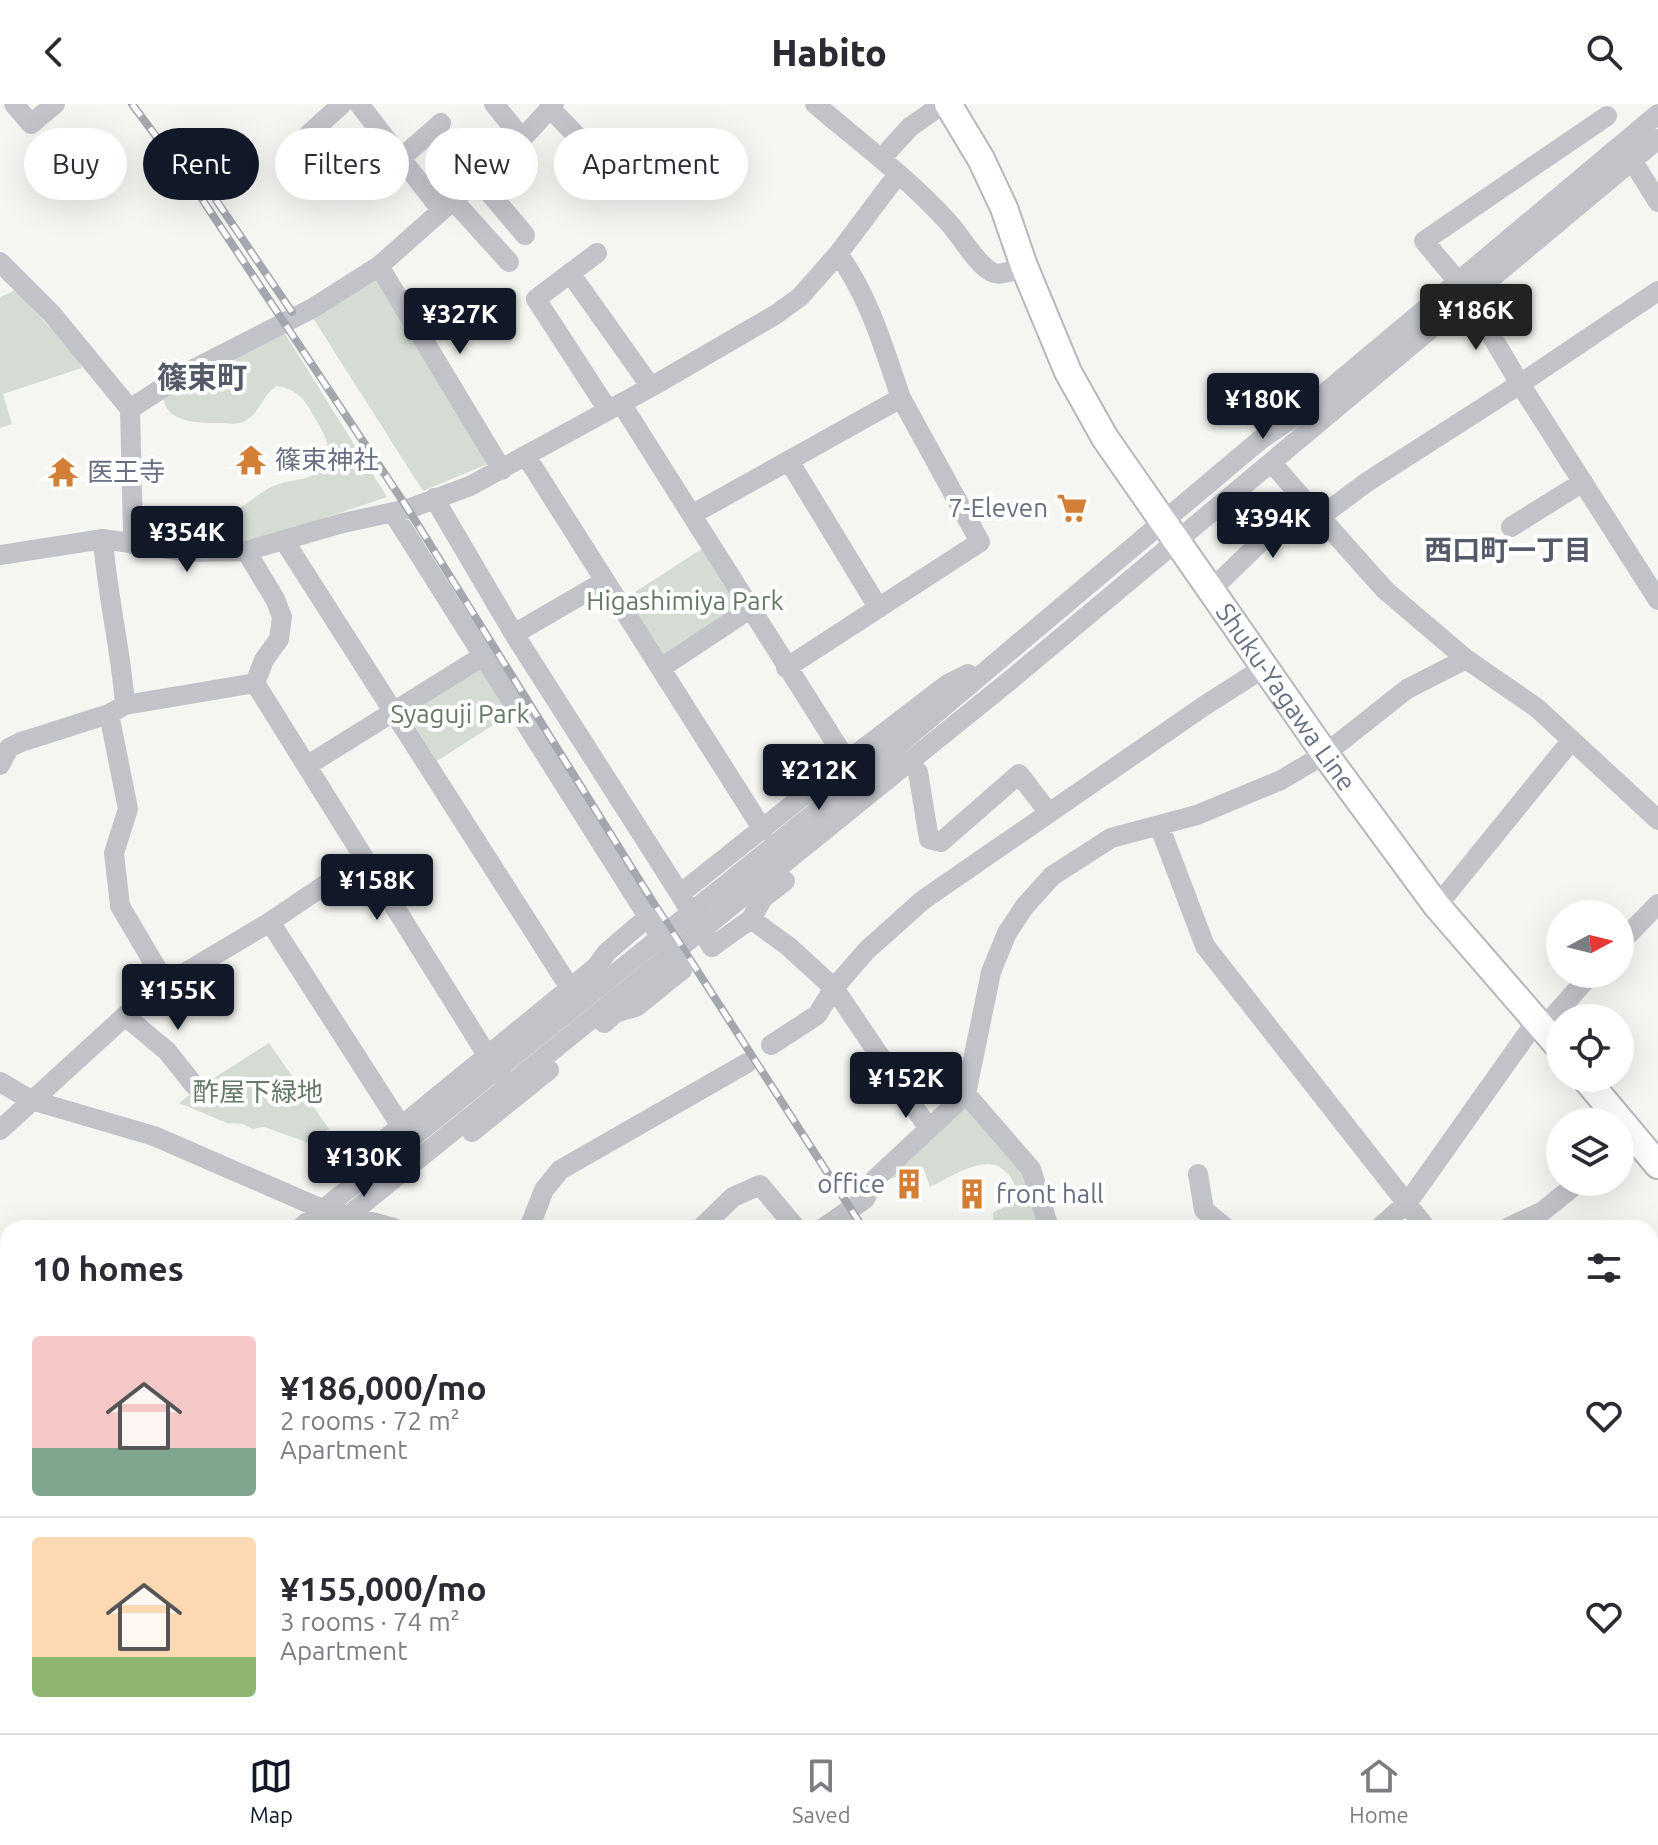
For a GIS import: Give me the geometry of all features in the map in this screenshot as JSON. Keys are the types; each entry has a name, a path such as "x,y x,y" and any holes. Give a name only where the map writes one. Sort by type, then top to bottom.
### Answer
{"main road":[{"name":"Shuku-Yagawa Line","path":"946,104 981,159 1004,208 1024,266 1074,385 1105,438 1325,754 1437,906 1546,1031"},
{"path":"1634,1148 1658,1165"}],"street":[{"path":"14,104 31,124 55,104"},
{"path":"316,128 342,104"},
{"path":"359,104 378,128"},
{"path":"494,104 514,128"},
{"path":"815,104 946,219 986,269 1003,274 1024,266"},
{"path":"881,159 910,127 946,104"},
{"path":"531,128 552,106 571,128"},
{"path":"309,1220 867,771 1002,657 1171,530 1272,463 1658,114"},
{"path":"1607,116 1424,241 1464,290 1658,600"},
{"path":"409,151 441,123"},
{"path":"347,1217 1014,677 1171,530 1260,440 1464,290 1658,139"},
{"path":"1632,160 1658,202"},
{"path":"409,166 509,262"},
{"path":"0,555 103,539 189,552 246,551 343,523 393,513 470,486 651,387 775,315 800,297 838,254 898,174"},
{"path":"130,409 184,374 313,308 379,266 451,200"},
{"path":"496,200 525,235"},
{"path":"597,253 536,299 693,514 786,668 847,761"},
{"path":"786,668 980,542 901,398 859,286 838,254"},
{"path":"0,262 52,314 130,409 131,544"},
{"path":"379,266 502,470"},
{"path":"570,273 651,387"},
{"path":"1320,517 1401,459 1658,291"},
{"path":"693,514 901,398"},
{"path":"526,456 763,830"},
{"path":"789,461 878,607"},
{"path":"1272,463 1385,590 1466,659 1537,708 1658,820"},
{"path":"1511,527 1583,482"},
{"path":"434,498 514,634 712,947 751,919 763,898 970,732 1014,677"},
{"path":"1212,589 1304,500"},
{"path":"0,1082 31,1100 154,1136 347,1217 385,1199 615,1013 636,1007 682,970 393,513"},
{"path":"103,539 111,615 122,664 117,709 128,809 114,853 120,906 166,984"},
{"path":"285,542 570,988"},
{"path":"246,551 275,599 282,617 279,639 264,660 255,683"},
{"path":"514,634 605,581"},
{"path":"661,668 750,609"},
{"path":"308,765 483,656"},
{"path":"680,894 948,684 1002,657"},
{"path":"835,1220 865,1199 875,1179 966,1094 991,972 1007,933 1025,906 1052,876 1111,838 1197,815 1281,780 1325,754 1407,689 1466,659"},
{"path":"771,1045 817,1015 834,988 867,950 923,900 1265,667"},
{"path":"0,765 9,748 21,742 117,709 255,683"},
{"path":"255,683 489,1059 516,1094"},
{"path":"1437,906 1571,741"},
{"path":"918,772 929,839 941,842 1019,774 1049,813"},
{"path":"1159,825 1205,946 1420,1220"},
{"path":"0,1130 125,1016 166,984 270,922 363,859"},
{"path":"1634,929 1658,904"},
{"path":"342,1193 351,1170 401,1126 489,1059 596,967 607,952 648,917"},
{"path":"751,919 788,946 834,988 929,1129"},
{"path":"270,922 401,1126"},
{"path":"1568,1004 1580,988"},
{"path":"125,1016 167,1051 194,1085"},
{"path":"1388,1220 1408,1202 1546,1033"},
{"path":"532,1220 544,1190 560,1170 747,1063"},
{"path":"966,1094 1031,1169 1047,1220"},
{"path":"1198,1174 1204,1210 1216,1220"},
{"path":"709,1220 733,1197 760,1185 789,1220"},
{"path":"1524,1220 1543,1211 1562,1196"}],"green space":[{"path":"373,276 490,463 423,491 311,315"},
{"path":"16,290 77,358 82,368 3,394 12,424 0,428 0,297"},
{"path":"282,329 387,497 260,540 239,544 174,538 170,526 177,522 232,511 273,486 310,477 324,466 328,454 325,436 305,402 291,390 276,386 254,414 237,423 183,420 169,411 165,404 163,395"},
{"name":"Higashimiya Park","path":"705,547 743,605 664,656 627,597"},
{"name":"Syaguji Park","path":"483,666 512,713 437,761 407,714"},
{"name":"酢屋下緑地","path":"269,1043 329,1129 309,1143 264,1127 253,1129 227,1123 179,1103 201,1086"},
{"path":"963,1104 1027,1174 1041,1220 993,1220 993,1213 1010,1204 1016,1194 1014,1182 995,1165 974,1166 930,1187 923,1167 890,1179 878,1187"}],"railway":[{"path":"132,104 196,190 408,509 653,902 858,1220"},
{"path":"216,200 292,312"}],"place":[{"name":"篠束神社","path":"251,460"},
{"name":"医王寺","path":"63,472"},
{"name":"7-Eleven","path":"1072,508"},
{"name":"office","path":"909,1184"},
{"name":"front hall","path":"972,1194"}],"district":[{"name":"篠束町","path":"202,378"},
{"name":"西口町一丁目","path":"1508,550"}]}
